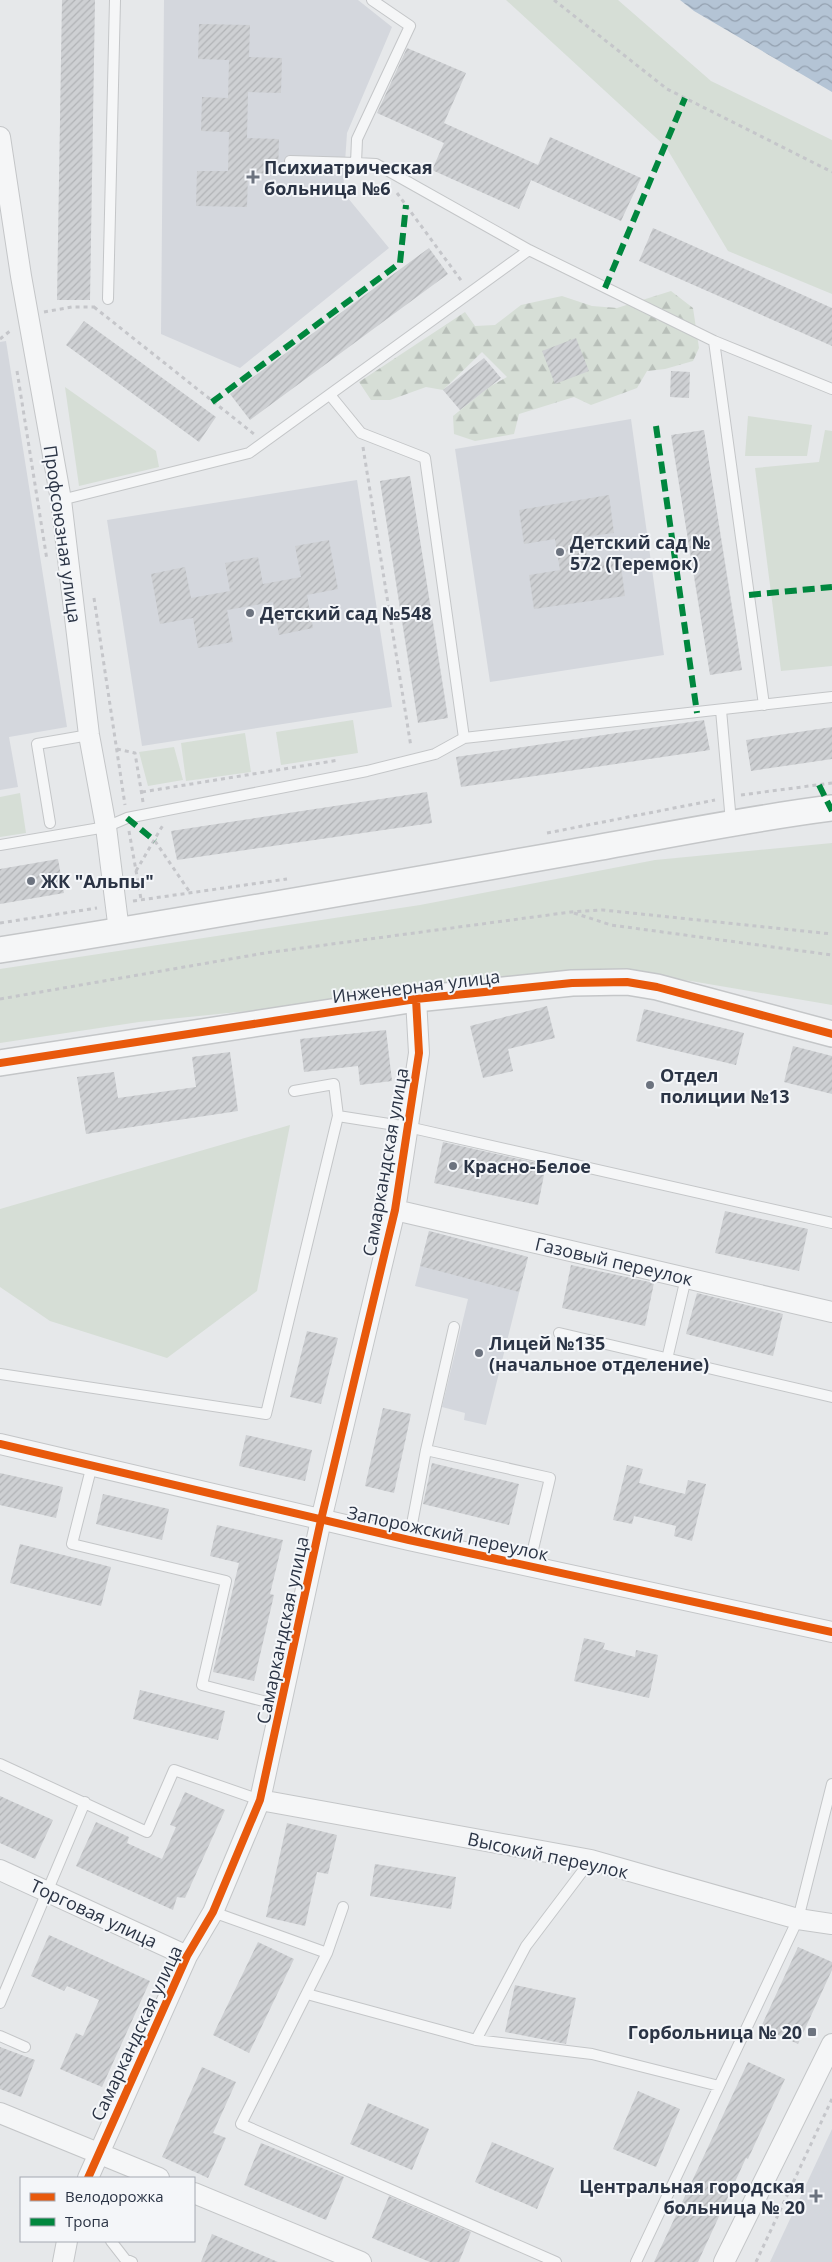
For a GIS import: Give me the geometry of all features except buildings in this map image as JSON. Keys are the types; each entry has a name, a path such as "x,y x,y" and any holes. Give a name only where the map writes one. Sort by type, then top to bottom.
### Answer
{"street":[{"name":"Профсоюзная улица","path":"0,137 24,296 62,500 89,735 106,827 114,906 119,931"},
{"path":"0,950 591,849 731,822 832,808"},
{"name":"Инженерная улица","path":"0,1063 416,999 572,983 627,982 657,987 832,1034"},
{"name":"Самаркандская улица","path":"88,2177 187,1956 213,1912 260,1800 321,1520 396,1210 419,1053 416,999"},
{"name":"Газовый переулок","path":"396,1210 832,1312"},
{"name":"Запорожский переулок","path":"0,1444 409,1540 832,1632"},
{"name":"Высокий переулок","path":"260,1800 591,1860 798,1919 832,1924"},
{"name":"Торговая улица","path":"0,1870 187,1956"},
{"path":"727,2259 832,2044"},
{"path":"0,2113 157,2177"},
{"path":"195,2192 361,2262"},
{"path":"63,2262 67,2242"}],"lane":[{"path":"108,300 115,0"},
{"path":"356,163 357,139 410,26 372,0"},
{"path":"290,161 376,164 529,250 714,342 832,388"},
{"path":"62,500 249,453 529,250"},
{"path":"714,342 764,705"},
{"path":"330,394 361,434 425,458 464,738"},
{"path":"0,845 106,827 127,818 367,771 435,754 464,738 832,697"},
{"path":"721,710 731,822"},
{"path":"50,823 37,744 89,735"},
{"path":"0,1374 266,1414 338,1116 334,1084 294,1091"},
{"path":"338,1116 408,1127 832,1223"},
{"path":"667,1359 686,1278"},
{"path":"409,1540 426,1450 454,1327"},
{"path":"559,1333 832,1397"},
{"path":"426,1450 550,1478 530,1566"},
{"path":"92,1465 72,1544 226,1581 202,1685 282,1706"},
{"path":"0,1764 147,1832 174,1770 260,1800"},
{"path":"636,2262 798,1919 832,1784"},
{"path":"0,2003 85,1802"},
{"path":"476,2040 526,1946 591,1860"},
{"path":"343,1907 327,1953 241,2124 556,2262"},
{"path":"213,1912 327,1953"},
{"path":"307,1994 476,2040 592,2054 719,2086"},
{"path":"0,2036 25,2047"},
{"path":"112,2242 125,2259 132,2262"}],"path":[{"path":"554,0 667,89 832,172"},
{"path":"396,191 470,293"},
{"path":"36,314 72,307 94,308 108,300"},
{"path":"94,308 265,442"},
{"path":"9,321 12,340"},
{"path":"0,339 10,331"},
{"path":"16,369 48,563"},
{"path":"361,434 413,759"},
{"path":"93,596 141,899"},
{"path":"117,749 135,754 142,792 143,802 125,804"},
{"path":"142,792 342,760"},
{"path":"544,834 729,797 832,783"},
{"path":"136,871 155,841 166,818 165,811"},
{"path":"155,841 191,894"},
{"path":"0,923 114,906 141,899 191,894 297,877"},
{"path":"0,999 265,953 571,912 603,910 832,934"},
{"path":"571,912 611,925 832,955"},
{"path":"756,2262 832,2099"},
{"path":"758,2257 762,2262"}],"shaded area":[{"name":"Психиатрическая больница №6","path":"164,0 358,0 392,27 347,133 343,192 389,248 240,368 161,334"},
{"path":"6,341 67,727 9,737 18,787 0,790 0,342"},
{"name":"Детский сад № 572 (Теремок)","path":"631,419 664,655 490,682 455,449"},
{"name":"Детский сад №548","path":"357,480 392,707 142,746 107,520"},
{"name":"Лицей №135 (начальное отделение)","path":"429,1231 528,1257 486,1425 464,1420 465,1413 442,1407 468,1299 415,1286"},
{"name":"Центральная городская больница № 20","path":"832,2129 832,2262 770,2262"}],"green space":[{"path":"506,0 618,0 711,81 832,140 832,294 728,251 666,147"},
{"path":"671,291 693,308 699,348 693,361 665,369 647,371 637,388 591,405 574,397 519,414 514,434 475,441 454,434 453,416 489,387 507,377 482,352 443,390 426,387 390,400 371,400 359,382 465,312 475,326 495,325 521,305 562,296 592,306 617,308"},
{"path":"65,387 156,451 159,467 79,486"},
{"path":"748,416 812,425 807,456 745,456"},
{"path":"825,430 832,431 832,666 781,671 755,468 819,462"},
{"path":"353,720 358,753 281,765 276,732"},
{"path":"245,733 251,772 186,781 181,743"},
{"path":"174,747 183,780 148,786 139,752"},
{"path":"20,793 26,833 0,837 0,797"},
{"path":"832,843 832,1005 638,972 139,1022 0,1043 0,969 420,905 655,860"},
{"path":"290,1125 257,1291 167,1358 50,1321 0,1287 0,1209"}],"water":[{"path":"680,0 832,0 832,92 694,11"}],"marked path":[{"path":"605,288 685,98"},
{"path":"212,402 400,263 406,205"},
{"path":"656,426 697,713"},
{"path":"749,595 832,587"},
{"path":"819,785 832,811"},
{"path":"127,818 155,841"}],"cycle path":[{"path":"0,1063 416,999 572,983 627,982 657,987 832,1034"},
{"path":"88,2177 187,1956 213,1912 260,1800 321,1520 395,1210 419,1053 416,999"},
{"path":"0,1444 409,1540 832,1632"}],"place":[{"name":"Психиатрическая больница №6","path":"253,177"},
{"name":"Детский сад № 572 (Теремок)","path":"560,552"},
{"name":"Детский сад №548","path":"250,613"},
{"name":"ЖК \"Альпы\"","path":"31,881"},
{"name":"Отдел полиции №13","path":"650,1085"},
{"name":"Красно-Белое","path":"453,1166"},
{"name":"Лицей №135 (начальное отделение)","path":"479,1353"},
{"name":"Горбольница № 20","path":"812,2032"},
{"name":"Центральная городская больница № 20","path":"816,2196"}]}
